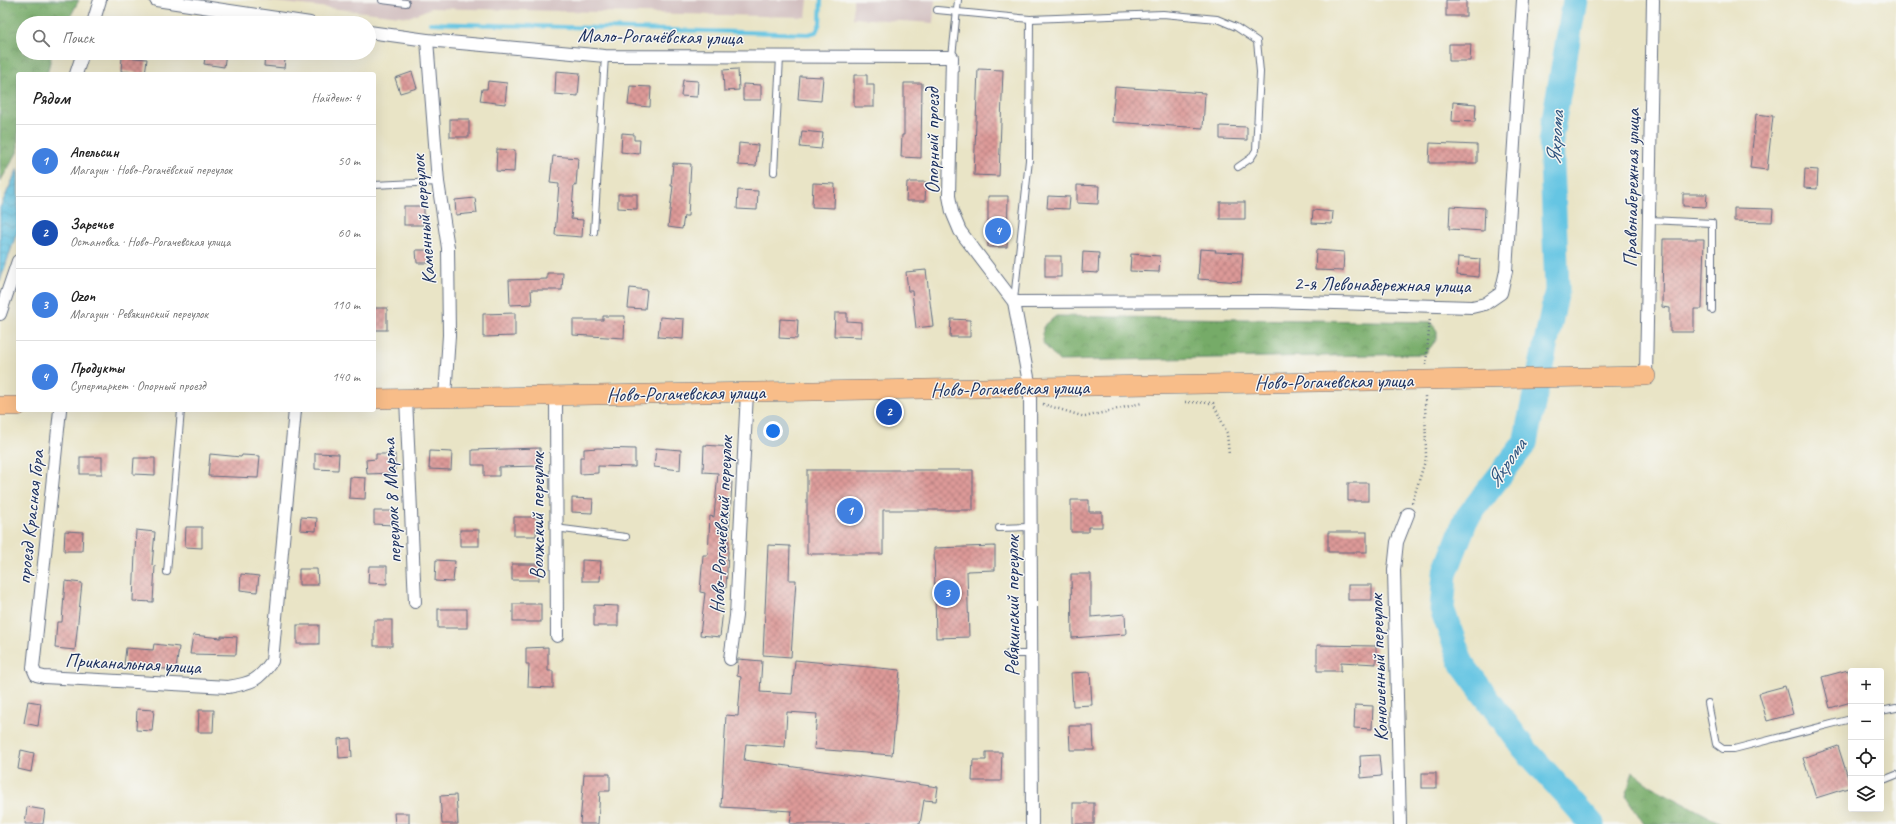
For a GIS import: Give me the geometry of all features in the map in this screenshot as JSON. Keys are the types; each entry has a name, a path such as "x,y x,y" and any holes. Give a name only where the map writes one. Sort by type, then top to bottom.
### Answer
{"main road":[{"name":"Ново-Рогачевская улица","path":"376,399 747,392 1030,393 1425,384 1639,376"},
{"path":"0,406 16,406"}],"street":[{"path":"94,16 100,0"},
{"path":"156,0 263,16"},
{"name":"2-я Левонабережная улица","path":"1014,302 1266,301 1472,307 1484,304 1501,293 1506,271 1523,0"},
{"name":"Правонабережная улица","path":"1639,376 1650,220 1653,0"},
{"name":"Мало-Рогачёвская улица","path":"376,33 427,40 605,56 952,57"},
{"name":"Каменный переулок","path":"427,40 438,182 448,248 449,335 445,397"},
{"name":"Опорный проезд","path":"952,57 948,196 952,212 960,230 1014,302"},
{"path":"77,72 81,60"},
{"path":"0,314 16,267"},
{"name":"Ревякинский переулок","path":"1014,302 1030,393 1032,824"},
{"name":"Ново-Рогачёвский переулок","path":"730,659 736,616 747,392"},
{"name":"Волжский переулок","path":"556,396 555,528 557,636"},
{"name":"переулок 8 Марта","path":"406,398 415,602"},
{"name":"проезд Красная Гора","path":"36,675 33,668 60,412"},
{"name":"Приканальная улица","path":"36,675 44,678 228,687 244,684 262,676 272,661 295,412"},
{"name":"Конюшенный переулок","path":"1400,824 1394,570 1396,542 1408,514"}],"lane":[{"path":"382,0 406,3"},
{"path":"952,57 958,0"},
{"path":"937,10 1030,19 1163,14 1217,19 1236,26 1258,41 1259,48 1256,150 1251,158 1238,167"},
{"path":"1014,302 1029,160 1030,19"},
{"path":"594,232 605,56"},
{"path":"774,172 780,57"},
{"path":"376,185 438,182"},
{"path":"1650,220 1712,223 1712,310"},
{"path":"167,572 181,412"},
{"path":"1000,528 1030,527"},
{"path":"555,528 626,537"},
{"path":"1008,654 1031,654"},
{"path":"1708,703 1716,744 1723,749 1734,749 1848,720"},
{"path":"1884,710 1896,708"},
{"path":"1884,780 1896,775"}],"path":[{"path":"1408,514 1426,458 1425,384 1431,306"},
{"path":"1030,393 1086,417 1147,401"},
{"path":"1181,402 1213,403 1227,433 1229,455"}],"shaded area":[{"path":"258,0 808,0 806,17 431,8 409,17"},
{"path":"853,0 935,0 933,23 853,18"}],"green space":[{"path":"0,0 79,0 71,16 16,16 16,60 50,60 47,72 16,72 16,154 0,182"},
{"path":"1056,316 1431,322 1437,331 1437,339 1425,354 1059,361 1043,343 1043,327"},
{"path":"1633,771 1649,785 1723,824 1644,824 1626,796"}],"water":[{"path":"16,172 16,235 0,281 0,208"}],"building":[{"path":"1446,0 1466,0 1466,16 1446,16"},
{"path":"1449,44 1471,44 1470,61 1449,61"},
{"path":"122,60 147,60 145,72 121,71"},
{"path":"205,60 225,60 224,67 204,64"},
{"path":"264,60 285,60 284,68 264,66"},
{"path":"738,69 739,90 724,91 723,70"},
{"path":"978,69 1003,70 999,176 974,175"},
{"path":"556,71 580,73 578,96 555,94"},
{"path":"412,72 417,88 400,93 395,78"},
{"path":"854,75 867,75 867,85 874,85 874,107 854,107"},
{"path":"800,76 823,77 821,101 798,99"},
{"path":"683,80 698,81 697,97 681,96"},
{"path":"488,81 507,83 505,104 480,101 482,89 487,89"},
{"path":"904,83 922,83 921,158 901,157 902,135 904,135"},
{"path":"743,84 761,85 761,100 743,100"},
{"path":"630,86 651,87 650,107 628,105"},
{"path":"1115,87 1205,93 1203,128 1112,122"},
{"path":"1453,102 1476,104 1475,122 1452,121"},
{"path":"1756,114 1773,116 1767,170 1750,168"},
{"path":"450,119 469,119 469,137 450,137"},
{"path":"1220,126 1247,127 1247,140 1220,139"},
{"path":"802,131 823,133 821,149 800,147"},
{"path":"622,133 634,134 634,140 640,140 639,154 621,152"},
{"path":"739,143 758,145 756,166 738,165"},
{"path":"1430,143 1477,145 1477,163 1429,163"},
{"path":"497,149 515,150 514,172 496,171"},
{"path":"553,156 578,158 576,186 574,185 571,219 583,220 582,237 555,235 559,184 550,183"},
{"path":"673,163 691,164 688,216 684,216 682,229 668,227 673,186 671,186"},
{"path":"1805,169 1818,170 1817,189 1804,188"},
{"path":"907,182 926,182 925,201 906,201"},
{"path":"813,183 835,184 834,208 812,207"},
{"path":"1077,185 1099,186 1098,204 1077,203"},
{"path":"738,190 758,191 757,210 737,209"},
{"path":"618,194 637,194 637,209 618,208"},
{"path":"1683,194 1707,194 1706,207 1683,206"},
{"path":"988,196 1008,196 1007,247 988,247"},
{"path":"1048,196 1070,197 1069,209 1047,208"},
{"path":"475,198 477,213 456,215 455,200"},
{"path":"1220,202 1245,202 1245,219 1220,219"},
{"path":"404,206 424,206 424,225 404,225"},
{"path":"1450,206 1485,208 1484,231 1449,229"},
{"path":"1734,208 1773,209 1772,222 1734,221"},
{"path":"1313,210 1333,212 1332,224 1312,223"},
{"path":"1663,239 1704,239 1702,309 1694,309 1694,332 1670,332 1670,308 1662,307"},
{"path":"1200,249 1216,250 1215,252 1243,253 1241,282 1198,279"},
{"path":"416,250 433,250 434,263 417,263"},
{"path":"1316,250 1344,252 1343,271 1315,270"},
{"path":"1083,252 1099,253 1098,273 1082,272"},
{"path":"1131,254 1160,256 1159,272 1130,271"},
{"path":"1045,256 1061,256 1061,277 1045,277"},
{"path":"1458,257 1480,259 1479,277 1457,275"},
{"path":"926,270 933,326 916,328 912,291 908,291 906,272"},
{"path":"547,273 563,273 562,290 531,290 532,304 510,305 509,280 547,279"},
{"path":"630,288 647,290 645,309 628,308"},
{"path":"376,308 387,308 387,330 376,330"},
{"path":"515,313 515,336 483,337 483,314"},
{"path":"835,313 847,313 847,321 861,322 861,337 834,336"},
{"path":"603,316 625,316 624,338 573,335 573,320 603,320"},
{"path":"660,317 684,319 683,339 658,337"},
{"path":"780,319 798,320 797,339 779,338"},
{"path":"951,319 970,320 970,337 950,337"},
{"path":"704,445 730,447 728,481 732,482 726,588 719,588 718,609 723,610 720,637 700,635 705,593 700,592 703,555 708,555 710,516 714,517 718,473 703,472"},
{"path":"540,448 540,466 499,467 499,476 484,476 484,465 472,465 472,450"},
{"path":"656,448 681,450 680,470 654,467"},
{"path":"584,449 635,449 635,467 598,466 598,473 580,474 580,457 584,457"},
{"path":"430,451 452,452 451,470 429,469"},
{"path":"315,453 339,454 338,470 315,469"},
{"path":"210,454 241,457 242,455 260,456 258,478 208,476"},
{"path":"376,454 395,454 395,473 367,474 366,460 376,459"},
{"path":"80,457 102,457 102,474 80,474"},
{"path":"134,458 155,458 155,475 133,474"},
{"path":"807,470 973,470 973,510 883,510 883,554 807,554"},
{"path":"350,477 366,478 365,499 349,498"},
{"path":"1348,483 1368,483 1368,501 1348,501"},
{"path":"572,498 593,499 592,513 572,512"},
{"path":"1071,500 1089,500 1089,512 1102,512 1102,527 1088,527 1088,532 1071,532"},
{"path":"374,511 393,511 393,525 374,524"},
{"path":"301,517 317,518 316,531 300,530"},
{"path":"514,517 537,517 536,536 514,536"},
{"path":"186,527 202,527 202,548 185,547"},
{"path":"136,530 155,532 152,565 155,566 153,602 133,601"},
{"path":"460,530 479,530 479,546 460,546"},
{"path":"65,531 83,532 82,551 64,551"},
{"path":"1328,532 1367,532 1367,552 1328,552"},
{"path":"768,545 790,546 789,580 796,580 791,657 763,655"},
{"path":"995,546 995,570 967,571 969,637 936,638 934,548"},
{"path":"436,560 455,561 453,582 435,581"},
{"path":"582,560 601,561 600,581 582,581"},
{"path":"512,564 539,564 539,580 512,580"},
{"path":"369,566 387,566 387,584 368,583"},
{"path":"299,569 317,569 318,585 299,585"},
{"path":"241,574 259,576 257,592 240,590"},
{"path":"1071,574 1091,574 1091,617 1125,614 1126,634 1072,638"},
{"path":"65,581 82,583 75,650 55,648 57,622 62,622"},
{"path":"1348,585 1372,585 1372,600 1348,600"},
{"path":"513,604 541,604 541,622 513,622"},
{"path":"594,605 618,606 618,626 594,626"},
{"path":"438,609 467,609 467,628 438,628"},
{"path":"374,620 392,620 392,646 374,646"},
{"path":"297,625 319,625 319,644 297,644"},
{"path":"193,635 221,638 221,636 237,637 236,655 190,654"},
{"path":"154,644 179,647 176,670 124,665 126,648 153,650"},
{"path":"1317,645 1376,646 1376,664 1341,662 1341,671 1317,671"},
{"path":"548,647 548,671 553,671 553,688 528,687 529,664 526,664 526,648"},
{"path":"738,659 762,661 760,692 792,694 795,660 900,670 892,755 814,749 817,714 787,712 785,747 746,744 744,760 938,787 936,801 924,800 920,824 790,824 792,811 721,807 726,715 738,716 741,677 737,676"},
{"path":"1848,670 1848,703 1830,708 1822,677"},
{"path":"1090,672 1092,705 1073,706 1071,673"},
{"path":"1785,686 1793,714 1767,721 1759,693"},
{"path":"28,701 41,703 38,726 24,723"},
{"path":"1355,705 1373,706 1372,729 1354,728"},
{"path":"137,709 154,710 152,731 136,730"},
{"path":"199,710 214,710 213,732 198,732"},
{"path":"1069,726 1093,726 1094,750 1070,750"},
{"path":"351,738 352,757 339,758 338,739"},
{"path":"1838,746 1848,778 1848,788 1816,798 1803,758"},
{"path":"21,750 34,753 31,772 18,769"},
{"path":"986,752 1002,752 1001,781 972,781 973,760 986,760"},
{"path":"1379,755 1381,776 1361,778 1360,756"},
{"path":"1422,773 1436,773 1436,788 1422,788"},
{"path":"584,774 610,774 610,791 600,791 598,824 580,824"},
{"path":"456,795 458,824 442,824 440,796"},
{"path":"1073,803 1094,803 1094,824 1073,824"},
{"path":"27,807 45,810 43,824 25,824"},
{"path":"394,813 409,813 409,824 395,824"}],"waterway":[{"path":"430,23 808,34 816,32 820,23 821,0"},
{"name":"Яхрома","path":"1575,0 1551,136 1557,290 1525,443 1466,519 1445,574 1442,609 1462,664 1523,747 1592,824"}],"place":[{"name":"Продукты","path":"998,231"},
{"name":"Заречье","path":"889,412"},
{"name":"Апельсин","path":"850,511"},
{"name":"Ozon","path":"947,593"}]}
